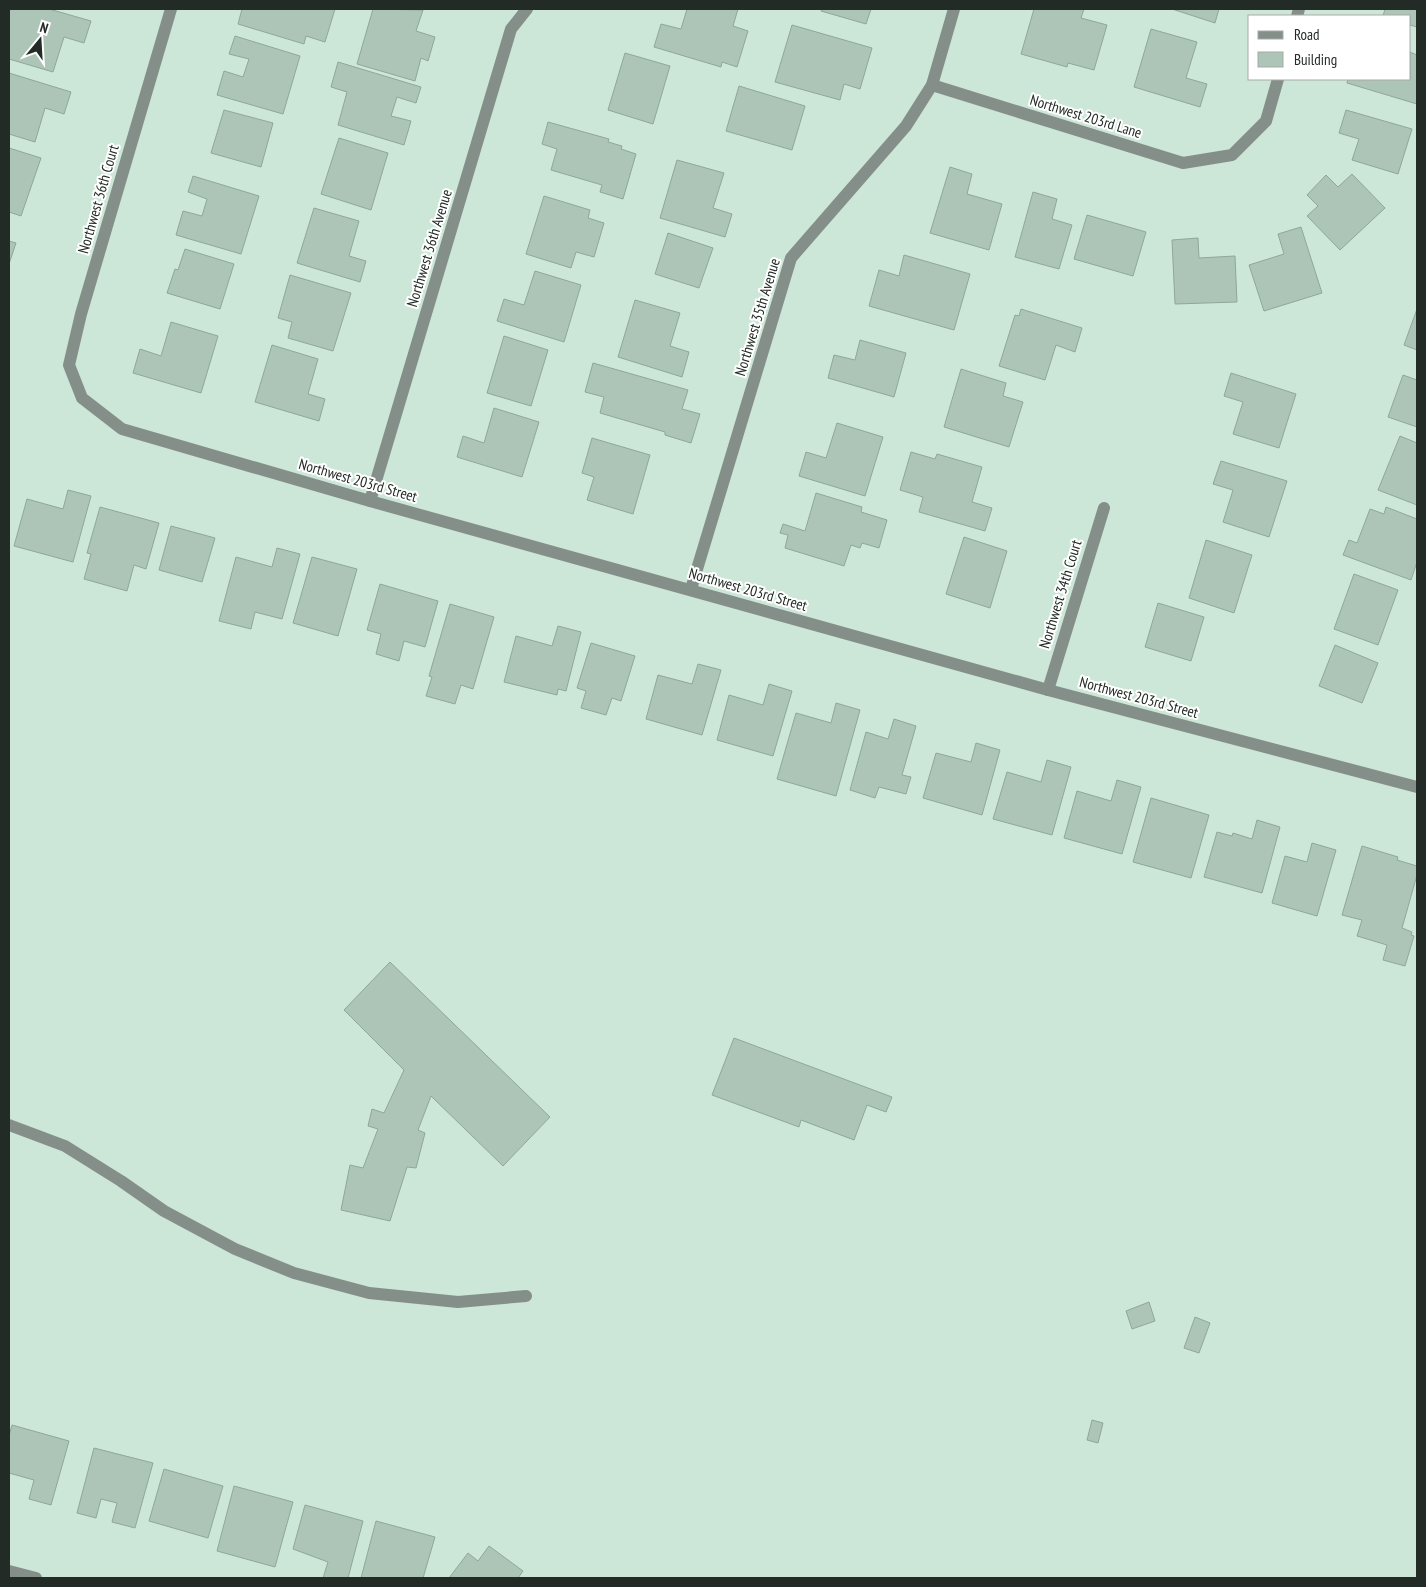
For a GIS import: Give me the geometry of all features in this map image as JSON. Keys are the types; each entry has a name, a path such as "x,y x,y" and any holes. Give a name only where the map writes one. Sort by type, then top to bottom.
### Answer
{"street":[{"name":"Northwest 36th Court","path":"82,398 69,365 81,314 171,9"},
{"name":"Northwest 36th Avenue","path":"370,501 511,29 527,9"},
{"name":"Northwest 35th Avenue","path":"691,589 791,258 906,126 932,85 954,9"},
{"name":"Northwest 203rd Lane","path":"932,85 1183,162 1232,155 1266,121 1278,80"},
{"name":"Northwest 203rd Street","path":"82,398 122,430 1048,690 1417,787"},
{"name":"Northwest 34th Court","path":"1048,690 1104,508"},
{"path":"9,1125 65,1146 172,1215 235,1249 294,1273 368,1293 449,1301 526,1296"},
{"path":"9,1570 36,1578"}],"building":[{"path":"9,9 49,9 91,21 84,43 64,37 53,72 9,59"},
{"path":"242,9 335,9 325,42 306,36 304,44 238,24"},
{"path":"373,9 423,10 416,31 435,37 428,61 421,58 415,81 357,64"},
{"path":"687,9 738,9 733,26 748,31 737,67 722,62 721,67 654,47 661,24 681,29"},
{"path":"822,9 871,9 866,24 821,11"},
{"path":"1034,9 1084,9 1081,18 1107,25 1094,70 1068,63 1067,67 1021,54"},
{"path":"1172,9 1219,9 1215,23"},
{"path":"1385,9 1417,9 1417,27 1411,25 1411,15 1383,15"},
{"path":"792,25 872,48 860,89 844,84 840,100 775,82"},
{"path":"1151,29 1197,42 1186,78 1207,84 1200,107 1134,87"},
{"path":"235,36 300,56 283,114 217,95 224,71 243,77 249,59 229,54"},
{"path":"1411,52 1417,55 1417,104 1347,83 1348,80 1411,80"},
{"path":"625,53 670,66 653,124 608,110"},
{"path":"338,62 421,87 416,103 397,97 391,116 411,121 404,145 338,125 347,92 331,87"},
{"path":"9,73 71,92 64,114 45,108 35,142 9,134"},
{"path":"739,86 805,106 792,150 726,131"},
{"path":"224,110 273,123 261,167 211,153"},
{"path":"1346,110 1412,129 1398,174 1352,160 1359,139 1339,133"},
{"path":"548,122 609,139 608,142 622,146 621,149 636,154 623,199 600,192 602,185 551,170 557,149 542,144"},
{"path":"339,138 388,153 371,210 321,194"},
{"path":"9,148 41,158 21,216 9,212"},
{"path":"677,160 724,173 713,208 732,214 725,237 660,218"},
{"path":"950,167 972,174 967,194 1002,204 989,250 930,233"},
{"path":"1352,174 1385,208 1340,250 1307,216 1318,206 1307,195 1326,175 1338,187"},
{"path":"193,176 259,196 241,254 176,235 183,211 202,216 207,199 188,192"},
{"path":"1033,192 1057,199 1052,219 1072,225 1059,269 1015,257"},
{"path":"544,196 590,210 588,218 604,223 594,257 576,252 571,268 526,254"},
{"path":"314,208 359,221 349,256 366,261 360,282 297,263"},
{"path":"1087,215 1146,232 1133,276 1074,259"},
{"path":"1301,227 1322,293 1264,311 1249,265 1284,254 1278,234"},
{"path":"668,233 713,248 699,288 655,274"},
{"path":"1198,238 1199,258 1235,256 1237,302 1175,304 1172,240"},
{"path":"9,241 16,243 9,264"},
{"path":"185,249 234,264 220,309 167,293 175,269 178,270"},
{"path":"904,255 970,274 954,330 869,306 879,270 899,276"},
{"path":"535,271 581,285 564,342 497,321 504,299 524,305"},
{"path":"290,275 351,293 333,351 288,338 292,322 278,318"},
{"path":"635,300 680,313 670,346 689,352 682,377 618,357"},
{"path":"1021,309 1082,328 1075,352 1056,345 1045,380 999,366 1015,315 1019,316"},
{"path":"1417,309 1417,350 1404,345"},
{"path":"171,322 218,336 201,393 133,373 140,349 161,356"},
{"path":"504,336 548,350 531,406 487,393"},
{"path":"860,340 906,353 894,397 828,378 834,355 855,360"},
{"path":"272,345 318,359 308,394 325,399 319,421 255,402"},
{"path":"593,363 688,390 682,409 700,414 691,443 665,435 665,432 600,413 604,397 585,392"},
{"path":"961,369 1006,383 1003,396 1023,402 1009,447 944,427"},
{"path":"1231,373 1296,394 1279,448 1233,434 1243,402 1224,396"},
{"path":"1403,375 1417,380 1417,427 1388,417"},
{"path":"494,408 539,422 522,477 457,457 463,436 484,443"},
{"path":"837,423 883,437 865,496 799,476 806,452 826,458"},
{"path":"1400,436 1417,443 1417,505 1378,490"},
{"path":"592,438 650,455 633,514 587,500 594,477 582,473"},
{"path":"911,452 935,459 937,454 982,467 972,502 992,508 985,531 919,512 923,497 900,490"},
{"path":"1221,461 1287,481 1269,537 1223,522 1233,490 1213,484"},
{"path":"68,490 91,496 73,562 14,546 27,499 63,509"},
{"path":"816,493 862,507 861,512 887,520 879,548 862,543 860,548 851,545 844,566 785,548 788,535 780,533 783,524 805,531"},
{"path":"100,507 159,523 146,569 134,565 127,591 84,579 91,554 87,553"},
{"path":"1386,507 1417,519 1417,562 1411,580 1343,555 1349,540 1357,543 1370,509 1384,514"},
{"path":"171,526 215,538 202,582 159,570"},
{"path":"964,537 1007,551 990,608 946,594"},
{"path":"1206,540 1252,555 1234,613 1189,598"},
{"path":"277,548 300,554 282,619 255,612 251,629 219,621 236,557 272,567"},
{"path":"312,557 357,569 338,636 293,623"},
{"path":"1354,574 1398,590 1378,645 1334,629"},
{"path":"380,584 438,601 425,647 404,641 399,661 376,654 381,634 367,630"},
{"path":"1158,603 1204,617 1191,661 1145,647"},
{"path":"450,604 494,617 473,689 461,685 455,704 426,696 432,677 429,676"},
{"path":"558,626 581,632 566,691 558,689 557,695 504,682 516,636 552,646"},
{"path":"591,643 635,656 621,701 612,698 606,715 581,708 586,691 577,688"},
{"path":"1335,645 1378,663 1362,703 1319,686"},
{"path":"698,664 721,670 702,735 646,719 658,675 692,684"},
{"path":"769,684 792,691 773,756 717,740 729,695 763,705"},
{"path":"836,703 860,710 836,796 777,779 796,713 831,723"},
{"path":"894,719 916,726 902,775 911,777 906,794 879,787 875,798 850,790 866,732 888,739"},
{"path":"976,743 1000,750 982,815 923,798 936,753 971,762"},
{"path":"1047,760 1071,767 1052,835 993,819 1007,772 1041,782"},
{"path":"1117,780 1141,787 1122,854 1064,838 1077,791 1111,801"},
{"path":"1151,798 1209,815 1191,878 1133,862"},
{"path":"1257,820 1280,827 1262,893 1204,877 1217,832 1232,836 1233,833 1252,839"},
{"path":"1312,843 1336,850 1317,916 1272,903 1285,856 1307,862"},
{"path":"1362,846 1398,857 1397,860 1417,866 1417,875 1402,928 1412,932 1411,935 1414,936 1405,966 1383,960 1387,945 1357,936 1362,920 1342,915"},
{"path":"390,962 550,1117 503,1166 431,1096 418,1130 425,1133 416,1168 407,1167 390,1221 341,1210 350,1165 363,1168 378,1129 368,1126 372,1109 384,1113 404,1070 344,1010"},
{"path":"734,1038 892,1097 886,1112 867,1105 854,1140 801,1120 799,1127 712,1095"},
{"path":"1149,1302 1155,1321 1132,1329 1126,1311"},
{"path":"1195,1317 1210,1323 1199,1353 1184,1348"},
{"path":"1092,1420 1103,1423 1098,1443 1087,1440"},
{"path":"12,1425 69,1441 51,1505 29,1499 34,1480 9,1473 9,1436"},
{"path":"94,1448 153,1463 135,1528 112,1522 117,1503 101,1499 96,1518 77,1513"},
{"path":"164,1469 223,1486 208,1538 149,1521"},
{"path":"234,1486 293,1502 275,1567 217,1551"},
{"path":"305,1505 363,1521 348,1578 323,1578 328,1562 293,1549"},
{"path":"376,1521 435,1537 423,1578 361,1578"},
{"path":"489,1546 523,1571 518,1578 449,1578 468,1553 478,1561"}]}
